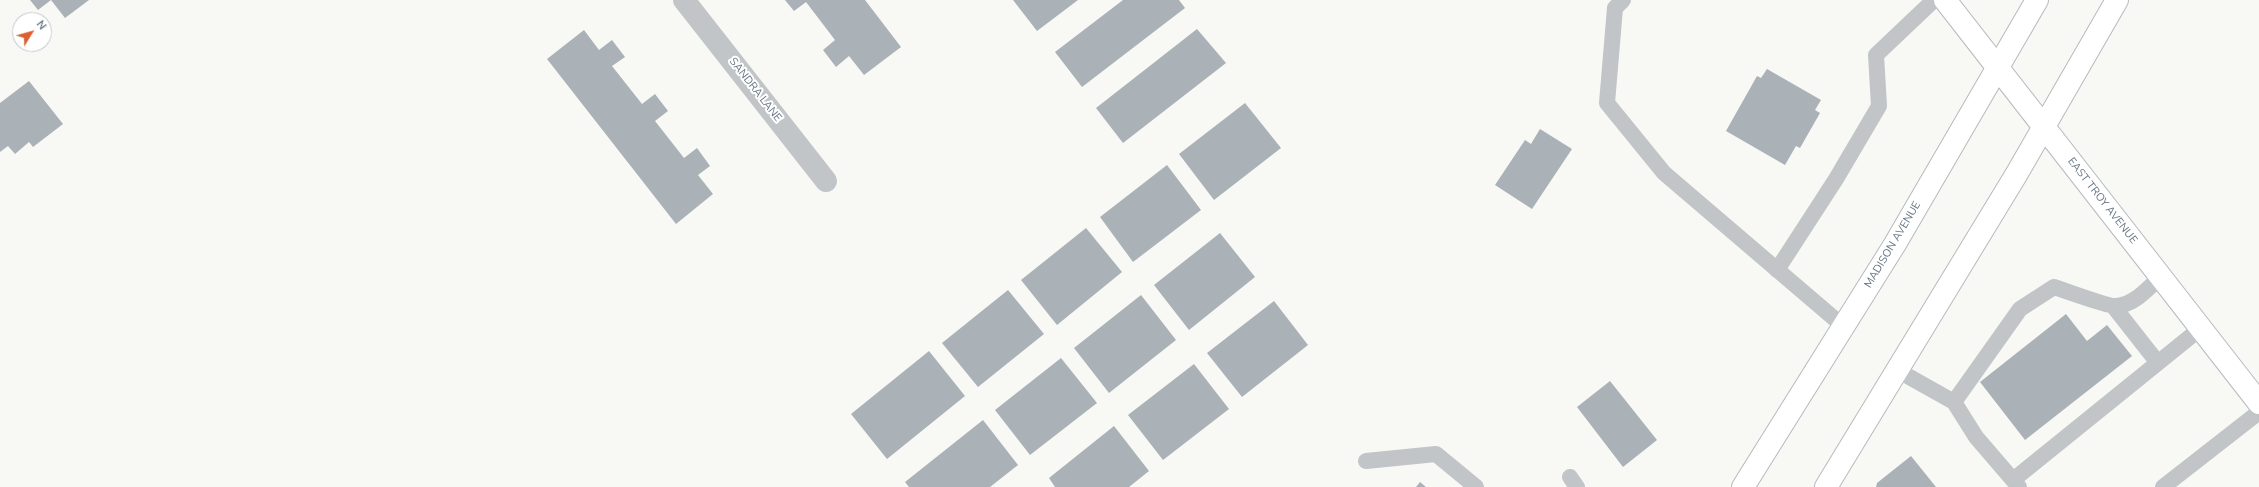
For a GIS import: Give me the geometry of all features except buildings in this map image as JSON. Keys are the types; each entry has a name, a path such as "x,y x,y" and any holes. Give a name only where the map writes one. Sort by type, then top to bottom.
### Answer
{"main road":[{"name":"EAST TROY AVENUE","path":"1945,0 1998,66 2044,128 2259,403"},
{"name":"MADISON AVENUE","path":"1743,487 1895,244 2037,0"},
{"path":"1826,487 2044,128 2117,0"}],"street":[{"name":"SANDRA LANE","path":"684,0 826,181"}],"lane":[{"path":"1623,0 1615,8 1607,103 1664,173 1844,326"},
{"path":"1777,270 1836,179 1879,106 1876,55 1934,0"},
{"path":"1954,402 2020,309 2042,294 2054,287 2114,307 2126,304 2142,294 2161,276"},
{"path":"2114,307 2158,363"},
{"path":"1897,370 1954,402 1976,438 2016,484 2201,328"},
{"path":"2163,487 2259,412"},
{"path":"1366,461 1436,454 1476,487"}]}
